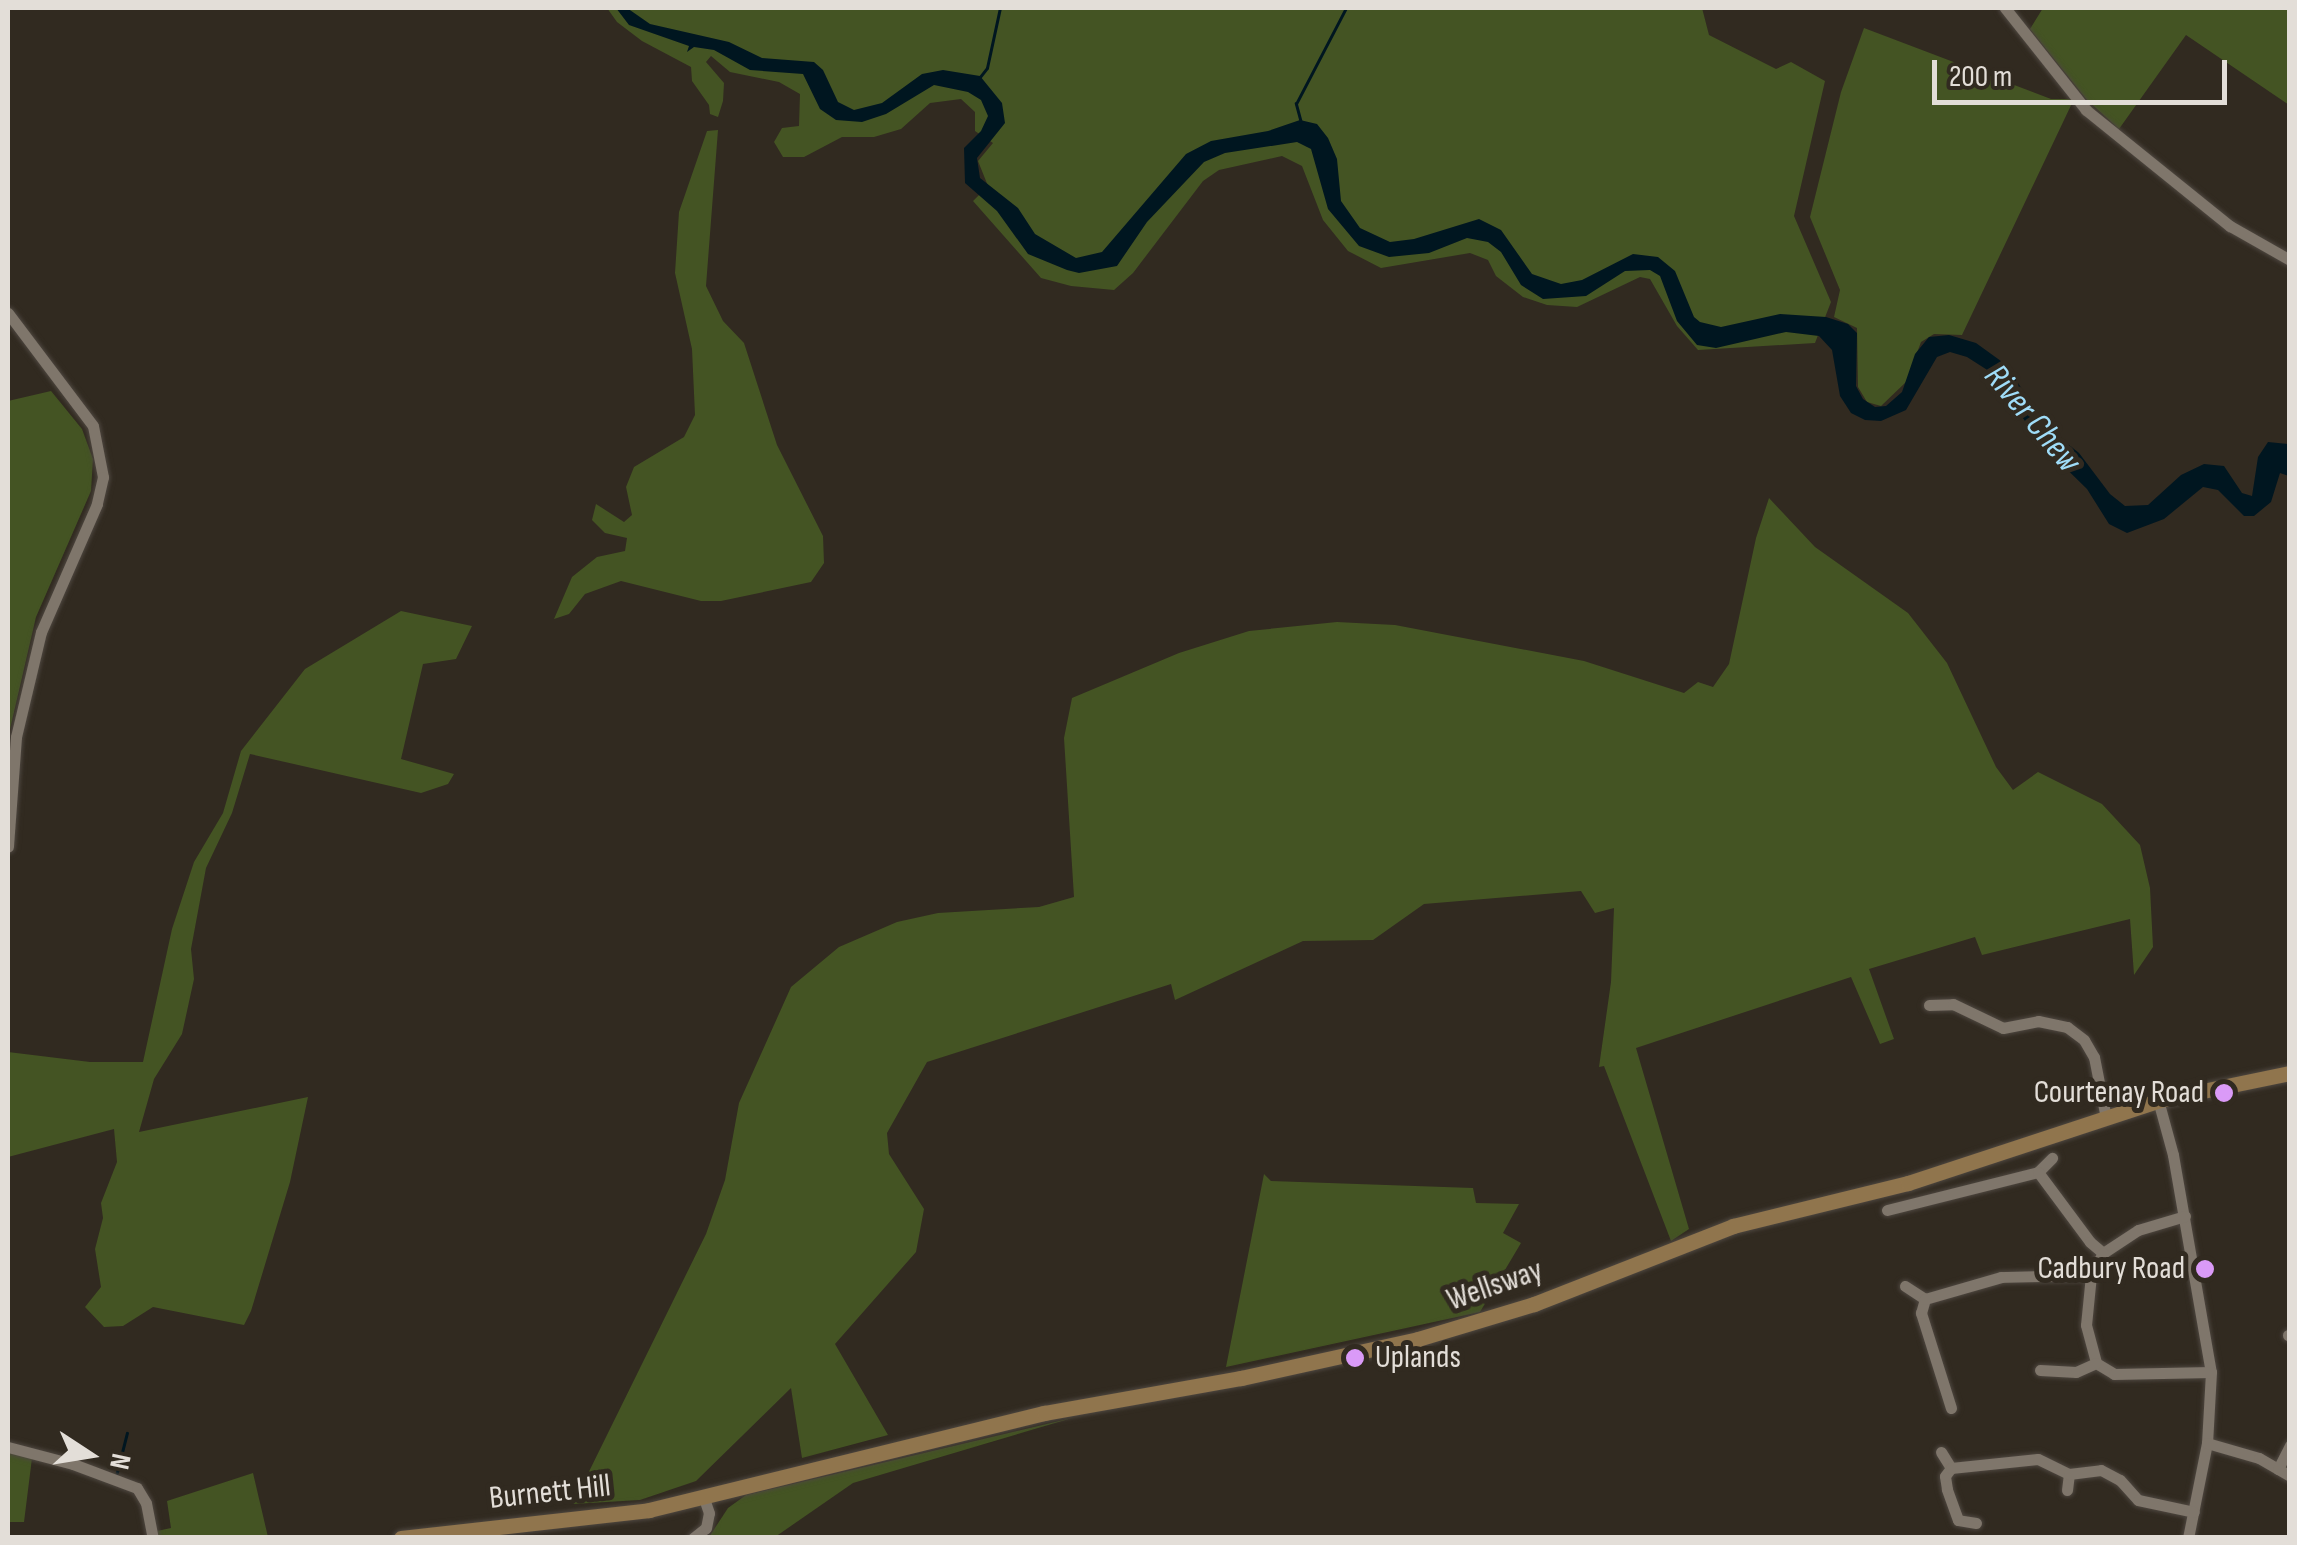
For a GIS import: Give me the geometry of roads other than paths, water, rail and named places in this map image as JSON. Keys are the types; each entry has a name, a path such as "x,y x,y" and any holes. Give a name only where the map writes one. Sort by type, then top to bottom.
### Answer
{"main road":[{"name":"Wellsway","path":"703,1496 1044,1413 1241,1378 1442,1333 1534,1304 1702,1236 1908,1184 2158,1100 2290,1073"},
{"name":"Burnett Hill","path":"401,1538 601,1518 703,1496"}],"street":[{"path":"2005,8 2086,110 2230,226 2290,260"},
{"path":"8,312 93,426 102,477 97,504 41,632 16,737 8,847"},
{"path":"1952,1004 1955,990"},
{"path":"1930,1005 1952,1004 1996,1027 2038,1020 2057,1023 2078,1034 2094,1057 2106,1118"},
{"path":"2158,1100 2185,1216 2212,1372 2206,1443 2188,1538"},
{"path":"1888,1210 2038,1172 2052,1158"},
{"path":"2038,1172 2090,1242 2103,1253"},
{"path":"2185,1216 2138,1230 2103,1253 2091,1275 2086,1325 2096,1363 2123,1376 2212,1372"},
{"path":"1925,1300 2002,1277 2091,1275"},
{"path":"1906,1286 1925,1300"},
{"path":"1925,1300 1921,1312 1936,1384 1950,1408"},
{"path":"2040,1370 2061,1365 2082,1371 2096,1363"},
{"path":"2206,1443 2234,1449 2284,1472 2290,1445"},
{"path":"8,1447 73,1464 137,1488 146,1503 153,1538"},
{"path":"1941,1452 1951,1468"},
{"path":"1951,1468 2038,1459 2069,1474 2100,1470 2120,1480 2138,1500 2194,1512"},
{"path":"1951,1468 1946,1476 1947,1488 1958,1520"},
{"path":"2067,1490 2069,1474"},
{"path":"693,1538 706,1528 709,1514 703,1496"},
{"path":"1958,1520 1976,1523"},
{"path":"1950,1532 1958,1520"}],"water":[{"name":"River Chew","path":"616,8 627,8 650,24 729,42 762,58 814,62 823,70 838,102 854,110 882,103 922,74 943,70 980,76 1002,103 1005,123 977,158 980,178 1018,208 1035,234 1076,258 1102,252 1186,154 1211,141 1268,131 1300,120 1317,124 1328,138 1337,159 1341,201 1360,228 1390,242 1414,239 1479,219 1501,230 1532,274 1561,284 1582,280 1633,254 1658,257 1675,271 1694,317 1700,322 1721,327 1780,314 1826,317 1848,324 1857,333 1856,386 1863,399 1875,407 1886,406 1902,392 1915,354 1929,337 1949,335 1976,343 2005,364 2049,429 2079,453 2110,494 2125,506 2148,505 2181,475 2204,464 2224,466 2242,493 2252,496 2258,457 2268,442 2289,444 2289,476 2280,473 2271,502 2254,516 2244,516 2218,490 2203,487 2164,519 2127,533 2109,524 2087,489 2040,443 1992,373 1967,357 1950,352 1937,357 1906,410 1881,421 1865,420 1851,413 1840,396 1832,350 1819,336 1786,332 1716,348 1697,345 1677,321 1660,276 1650,270 1625,271 1586,296 1543,299 1521,285 1501,252 1488,242 1467,238 1429,253 1389,257 1359,246 1328,209 1311,149 1297,142 1225,153 1204,162 1147,222 1117,266 1079,273 1067,270 1028,254 997,211 965,183 964,148 981,131 988,116 981,100 968,92 934,85 886,114 862,122 836,120 820,109 803,74 750,70 714,50 694,47 687,52 689,46 629,25"}],"waterway":[{"path":"980,77 987,68 1000,8"},
{"path":"1301,123 1296,104 1346,8"},
{"path":"116,1476 127,1433"}],"place":[{"name":"Courtenay Road","path":"2224,1093"},
{"name":"Cadbury Road","path":"2205,1269"},
{"name":"Uplands","path":"1355,1358"}]}
